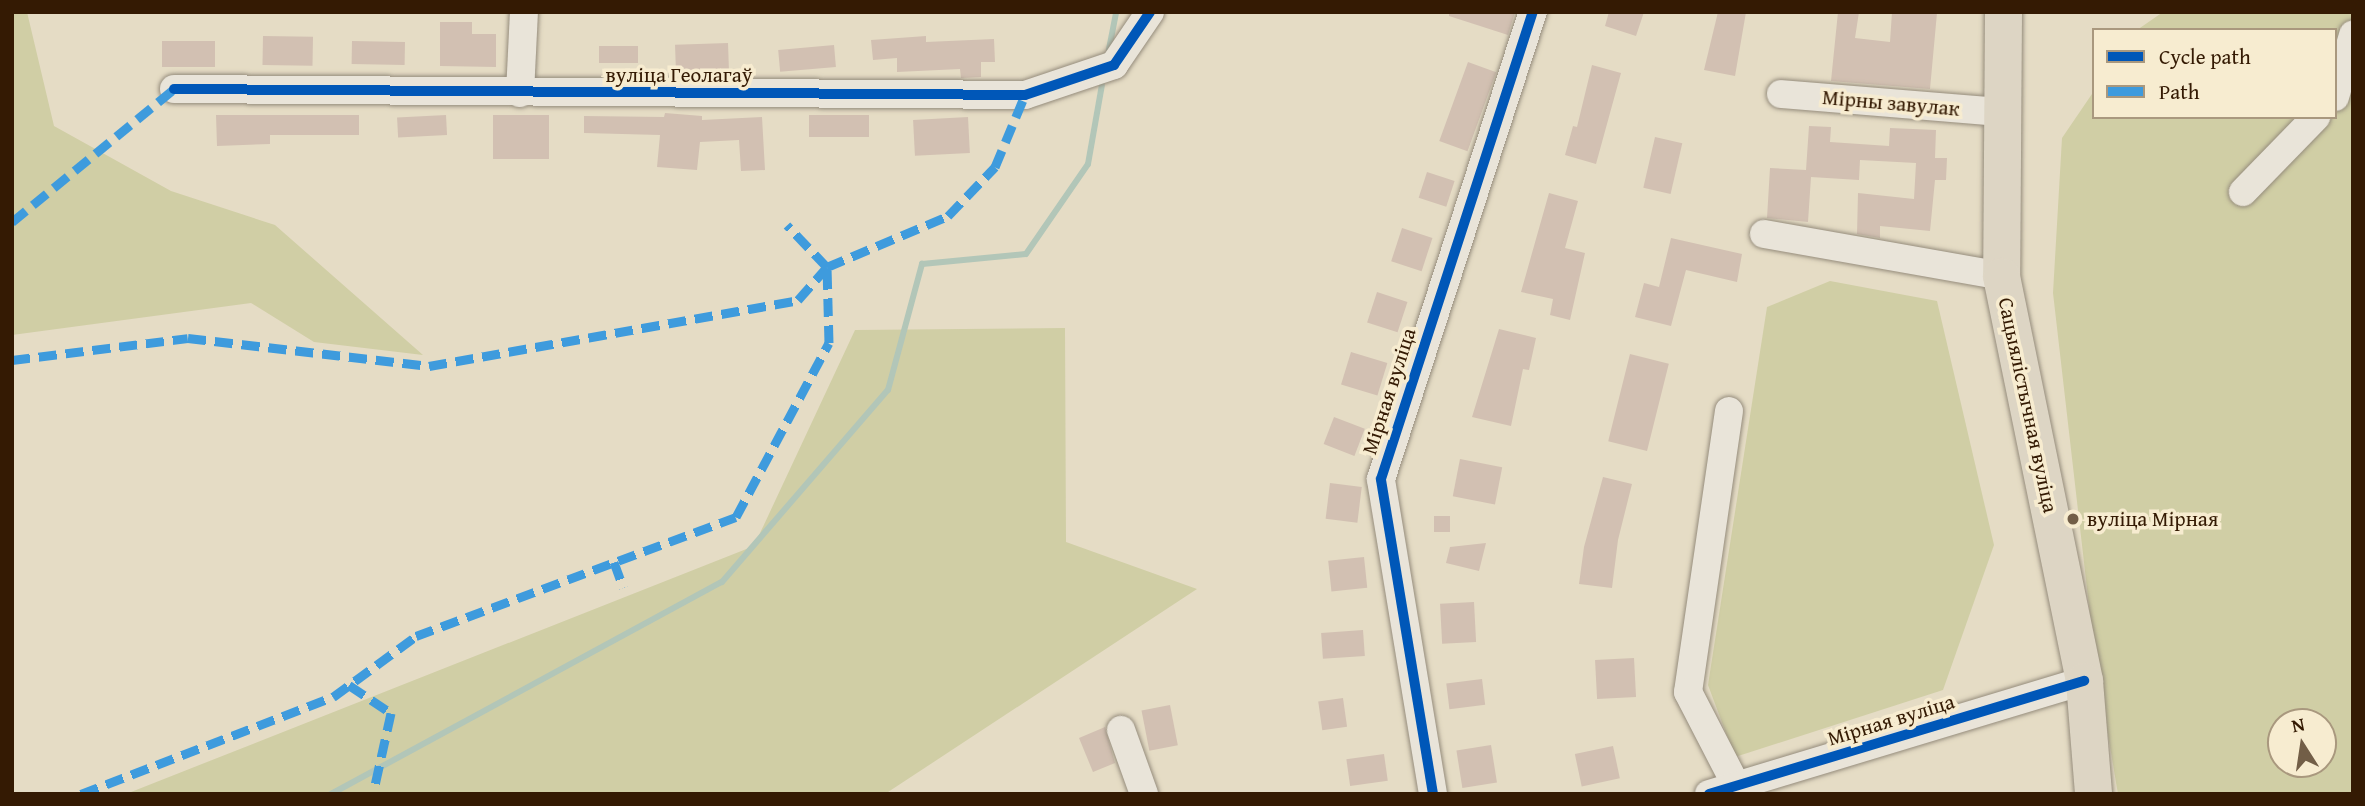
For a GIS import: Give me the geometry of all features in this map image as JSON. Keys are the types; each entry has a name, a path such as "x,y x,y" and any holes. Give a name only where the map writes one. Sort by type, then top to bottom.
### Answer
{"main road":[{"name":"Сацыялістычная вуліца","path":"2003,12 2001,276 2084,681 2093,794"}],"street":[{"path":"520,93 524,12"},
{"name":"вуліца Геолагаў","path":"174,89 1025,95 1114,65 1150,12"},
{"name":"Мірная вуліца","path":"1433,794 1381,479 1533,12"},
{"path":"2337,90 2353,35"},
{"name":"Мірны завулак","path":"1781,94 2001,112"},
{"path":"2243,192 2314,119"},
{"path":"1764,234 2001,276"},
{"path":"1729,411 1688,692 1737,787"},
{"name":"Мірная вуліца","path":"1709,794 2084,681"},
{"path":"1121,730 1144,794"}],"shaded area":[{"path":"12,12 27,12 54,126 171,191 275,225 423,355 314,342 251,303 12,335"},
{"path":"2163,12 2353,12 2353,794 2118,794 2095,658 2053,293 2062,138 2092,94 2092,119 2337,119 2337,28 2140,28"},
{"path":"1830,281 1937,301 1994,545 1943,690 1735,757 1708,685 1767,307"},
{"path":"1065,328 1066,542 1197,589 885,794 126,794 754,546 855,330"}],"building":[{"path":"1449,12 1515,12 1508,35 1449,16"},
{"path":"1609,12 1644,12 1636,36 1605,26"},
{"path":"1718,12 1746,12 1735,76 1704,70"},
{"path":"1838,12 1859,12 1855,38 1890,42 1892,12 1937,13 1930,89 1831,81"},
{"path":"440,22 472,22 472,34 496,34 496,67 440,66"},
{"path":"263,36 313,37 312,66 262,65"},
{"path":"926,36 926,42 994,39 995,62 981,62 981,77 961,78 960,69 897,72 897,58 873,60 871,40"},
{"path":"162,41 215,41 215,67 162,67"},
{"path":"352,41 405,42 405,65 352,64"},
{"path":"728,43 729,69 676,71 675,45"},
{"path":"834,45 836,67 780,72 778,50"},
{"path":"599,46 638,46 638,63 599,63"},
{"path":"1468,62 1496,72 1467,151 1439,141"},
{"path":"1592,65 1621,73 1596,164 1565,155 1573,126 1577,127"},
{"path":"665,113 702,116 702,120 762,117 765,170 741,171 739,140 700,142 697,170 657,167 660,135 584,133 584,116 664,117"},
{"path":"216,115 359,115 359,135 270,135 270,144 217,146"},
{"path":"446,115 447,135 398,138 397,118"},
{"path":"493,115 549,115 549,159 493,159"},
{"path":"809,115 869,115 869,137 809,137"},
{"path":"968,117 970,153 915,156 913,120"},
{"path":"1809,126 1831,127 1830,142 1889,146 1890,128 1936,130 1935,158 1947,158 1946,180 1935,180 1930,231 1880,226 1880,238 1857,234 1858,193 1914,199 1916,163 1860,160 1859,180 1811,177 1808,222 1767,218 1770,168 1806,170"},
{"path":"1655,137 1682,143 1671,194 1643,188"},
{"path":"1427,172 1455,181 1446,207 1419,198"},
{"path":"1549,193 1578,201 1565,248 1585,253 1570,320 1550,315 1553,299 1521,292"},
{"path":"1402,228 1432,238 1422,271 1391,261"},
{"path":"1671,238 1742,254 1737,282 1686,270 1671,326 1635,317 1644,283 1659,287"},
{"path":"1377,292 1407,302 1398,332 1367,322"},
{"path":"1499,329 1536,338 1529,370 1523,369 1511,426 1472,417"},
{"path":"1351,352 1387,363 1377,396 1341,385"},
{"path":"1630,354 1669,364 1647,451 1608,441"},
{"path":"1334,417 1365,429 1354,456 1324,444"},
{"path":"1460,459 1502,467 1495,505 1453,496"},
{"path":"1603,477 1632,484 1618,540 1612,588 1579,584 1584,547"},
{"path":"1330,483 1362,487 1357,523 1326,519"},
{"path":"1434,516 1450,516 1450,532 1434,532"},
{"path":"1486,543 1479,571 1446,563 1450,547"},
{"path":"1364,557 1367,588 1331,592 1328,561"},
{"path":"1474,602 1476,642 1442,644 1440,604"},
{"path":"1363,630 1365,656 1323,659 1321,633"},
{"path":"1634,658 1636,697 1597,699 1595,660"},
{"path":"1482,679 1485,705 1449,709 1446,683"},
{"path":"1343,698 1347,727 1322,730 1318,701"},
{"path":"1170,705 1178,745 1149,751 1142,711"},
{"path":"1105,727 1115,763 1093,772 1079,738"},
{"path":"1491,745 1497,783 1462,788 1456,750"},
{"path":"1613,746 1620,778 1582,786 1575,754"},
{"path":"1384,754 1388,781 1350,786 1346,759"}],"waterway":[{"path":"1109,49 1116,12"},
{"path":"331,794 722,582 888,390 922,264 1026,254 1088,164 1102,85"}],"marked path":[{"path":"12,222 174,89"},
{"path":"81,794 333,697 416,636 736,517 829,343 827,267 948,216 995,167 1025,95"},
{"path":"12,360 188,338 429,366 798,300 827,267 787,225"},
{"path":"614,562 623,587"},
{"path":"349,685 391,713 373,794"}],"cycle path":[{"path":"174,89 1025,95 1114,65 1150,12"},
{"path":"1433,794 1381,479 1533,12"},
{"path":"1709,794 2084,681"}],"place":[{"name":"вуліца Мірная","path":"2073,519"}]}
